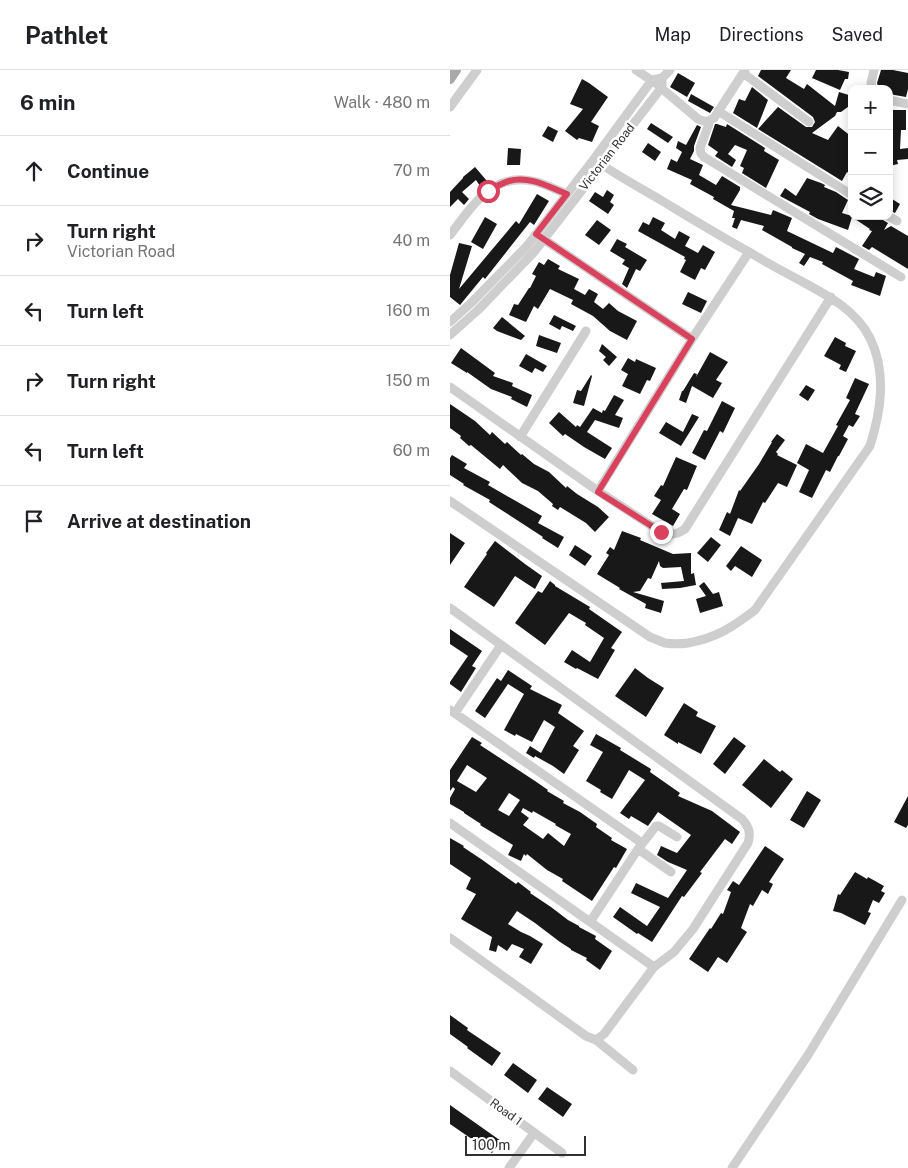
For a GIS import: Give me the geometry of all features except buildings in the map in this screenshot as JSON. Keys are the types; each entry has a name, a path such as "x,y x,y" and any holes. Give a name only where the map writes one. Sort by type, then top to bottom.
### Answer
{"main road":[{"path":"450,78 456,70"}],"street":[{"path":"450,107 477,70"},
{"path":"636,70 662,87 698,119 704,122 710,121"},
{"path":"652,80 662,78 670,70"},
{"path":"871,85 874,70"},
{"path":"809,122 744,72 714,118 710,121 700,148 701,153 704,157 901,277"},
{"path":"662,78 662,87"},
{"name":"Victorian Road","path":"450,322 527,246 540,237 597,162 652,80"},
{"name":"Victorian Road","path":"450,335 534,252 540,237 567,194 662,87"},
{"path":"893,101 908,104"},
{"path":"718,111 848,192"},
{"path":"450,500 650,637 666,643 683,644 718,635 736,625 755,610 870,446 877,425 881,384 878,360 870,338 858,321 831,298 597,162"},
{"path":"450,235 478,198 511,180 538,182 567,194"},
{"path":"893,219 897,222"},
{"path":"540,237 692,339"},
{"path":"598,492 692,339 749,252"},
{"path":"450,387 598,492 661,532 670,535 677,534 685,529 831,298"},
{"path":"520,437 586,331"},
{"path":"450,608 742,818 748,825 750,834 748,843 693,929 674,952 654,967 604,1034 596,1040"},
{"path":"501,645 452,711 640,846 671,872"},
{"path":"450,823 654,967"},
{"path":"590,922 640,846 656,826 677,837"},
{"path":"732,1168 808,1055 902,900"},
{"path":"450,938 586,1036 596,1040 633,1070"},
{"name":"Road 1","path":"450,1071 562,1153"},
{"path":"509,1168 534,1133"}],"route":[{"path":"488,191 511,180 526,180 538,182 567,194 536,234 692,339 598,492 661,532"}]}
